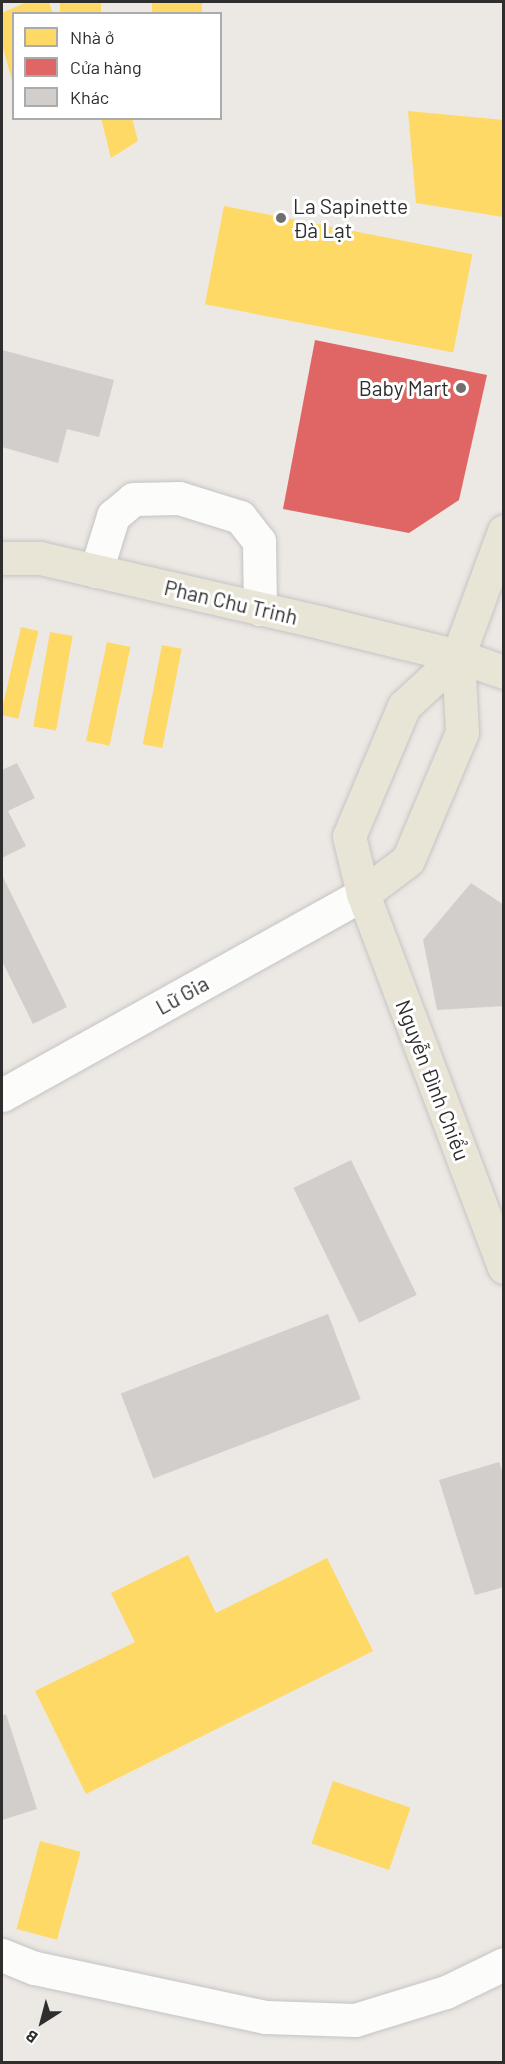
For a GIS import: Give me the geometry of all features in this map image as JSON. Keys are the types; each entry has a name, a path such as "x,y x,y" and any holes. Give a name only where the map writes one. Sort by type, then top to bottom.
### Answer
{"main road":[{"path":"363,894 408,860 462,732 458,656 504,531"},
{"name":"Phan Chu Trinh","path":"2,558 39,558 458,656 504,672"},
{"name":"Nguyễn Đình Chiểu","path":"458,656 404,706 349,836 363,894 504,1267"}],"street":[{"path":"96,571 113,516 133,499 179,498 240,517 259,541 260,609"},
{"name":"Lữ Gia","path":"2,1095 363,894"},
{"path":"2,1955 35,1968 266,2017 356,2020 446,1992 504,1964"}],"building: Nhà ở":[{"path":"27,2 49,2 52,12 12,12 12,80 2,44 2,13"},
{"path":"60,2 101,2 101,12 60,12"},
{"path":"152,2 202,2 202,12 152,12"},
{"path":"408,111 504,120 503,217 416,203"},
{"path":"102,120 133,120 138,141 111,158"},
{"path":"224,206 472,254 453,352 205,304"},
{"path":"21,627 39,631 18,719 2,715 2,709"},
{"path":"50,632 73,636 56,731 33,727"},
{"path":"107,642 130,647 109,746 86,741"},
{"path":"162,645 182,649 162,748 143,744"},
{"path":"188,1555 216,1613 327,1558 373,1651 86,1794 35,1691 135,1642 111,1593"},
{"path":"333,1781 411,1808 389,1870 312,1843"},
{"path":"40,1841 81,1852 57,1940 16,1929"}],"building: Cửa hàng":[{"path":"315,340 487,375 459,500 409,533 283,509"}],"building: Khác":[{"path":"2,350 114,380 99,437 67,429 58,463 2,447"},
{"path":"17,763 35,798 8,811 26,846 2,858 2,770"},
{"path":"2,875 67,1007 33,1024 2,961"},
{"path":"471,883 504,905 504,1006 437,1010 423,940"},
{"path":"351,1160 417,1295 359,1323 293,1188"},
{"path":"328,1314 361,1399 153,1479 121,1394"},
{"path":"499,1462 504,1476 504,1587 475,1595 439,1480"},
{"path":"6,1714 37,1809 2,1820 2,1716"}],"place":[{"name":"La Sapinette Đà Lạt","path":"281,218"},
{"name":"Baby Mart","path":"461,388"}]}
